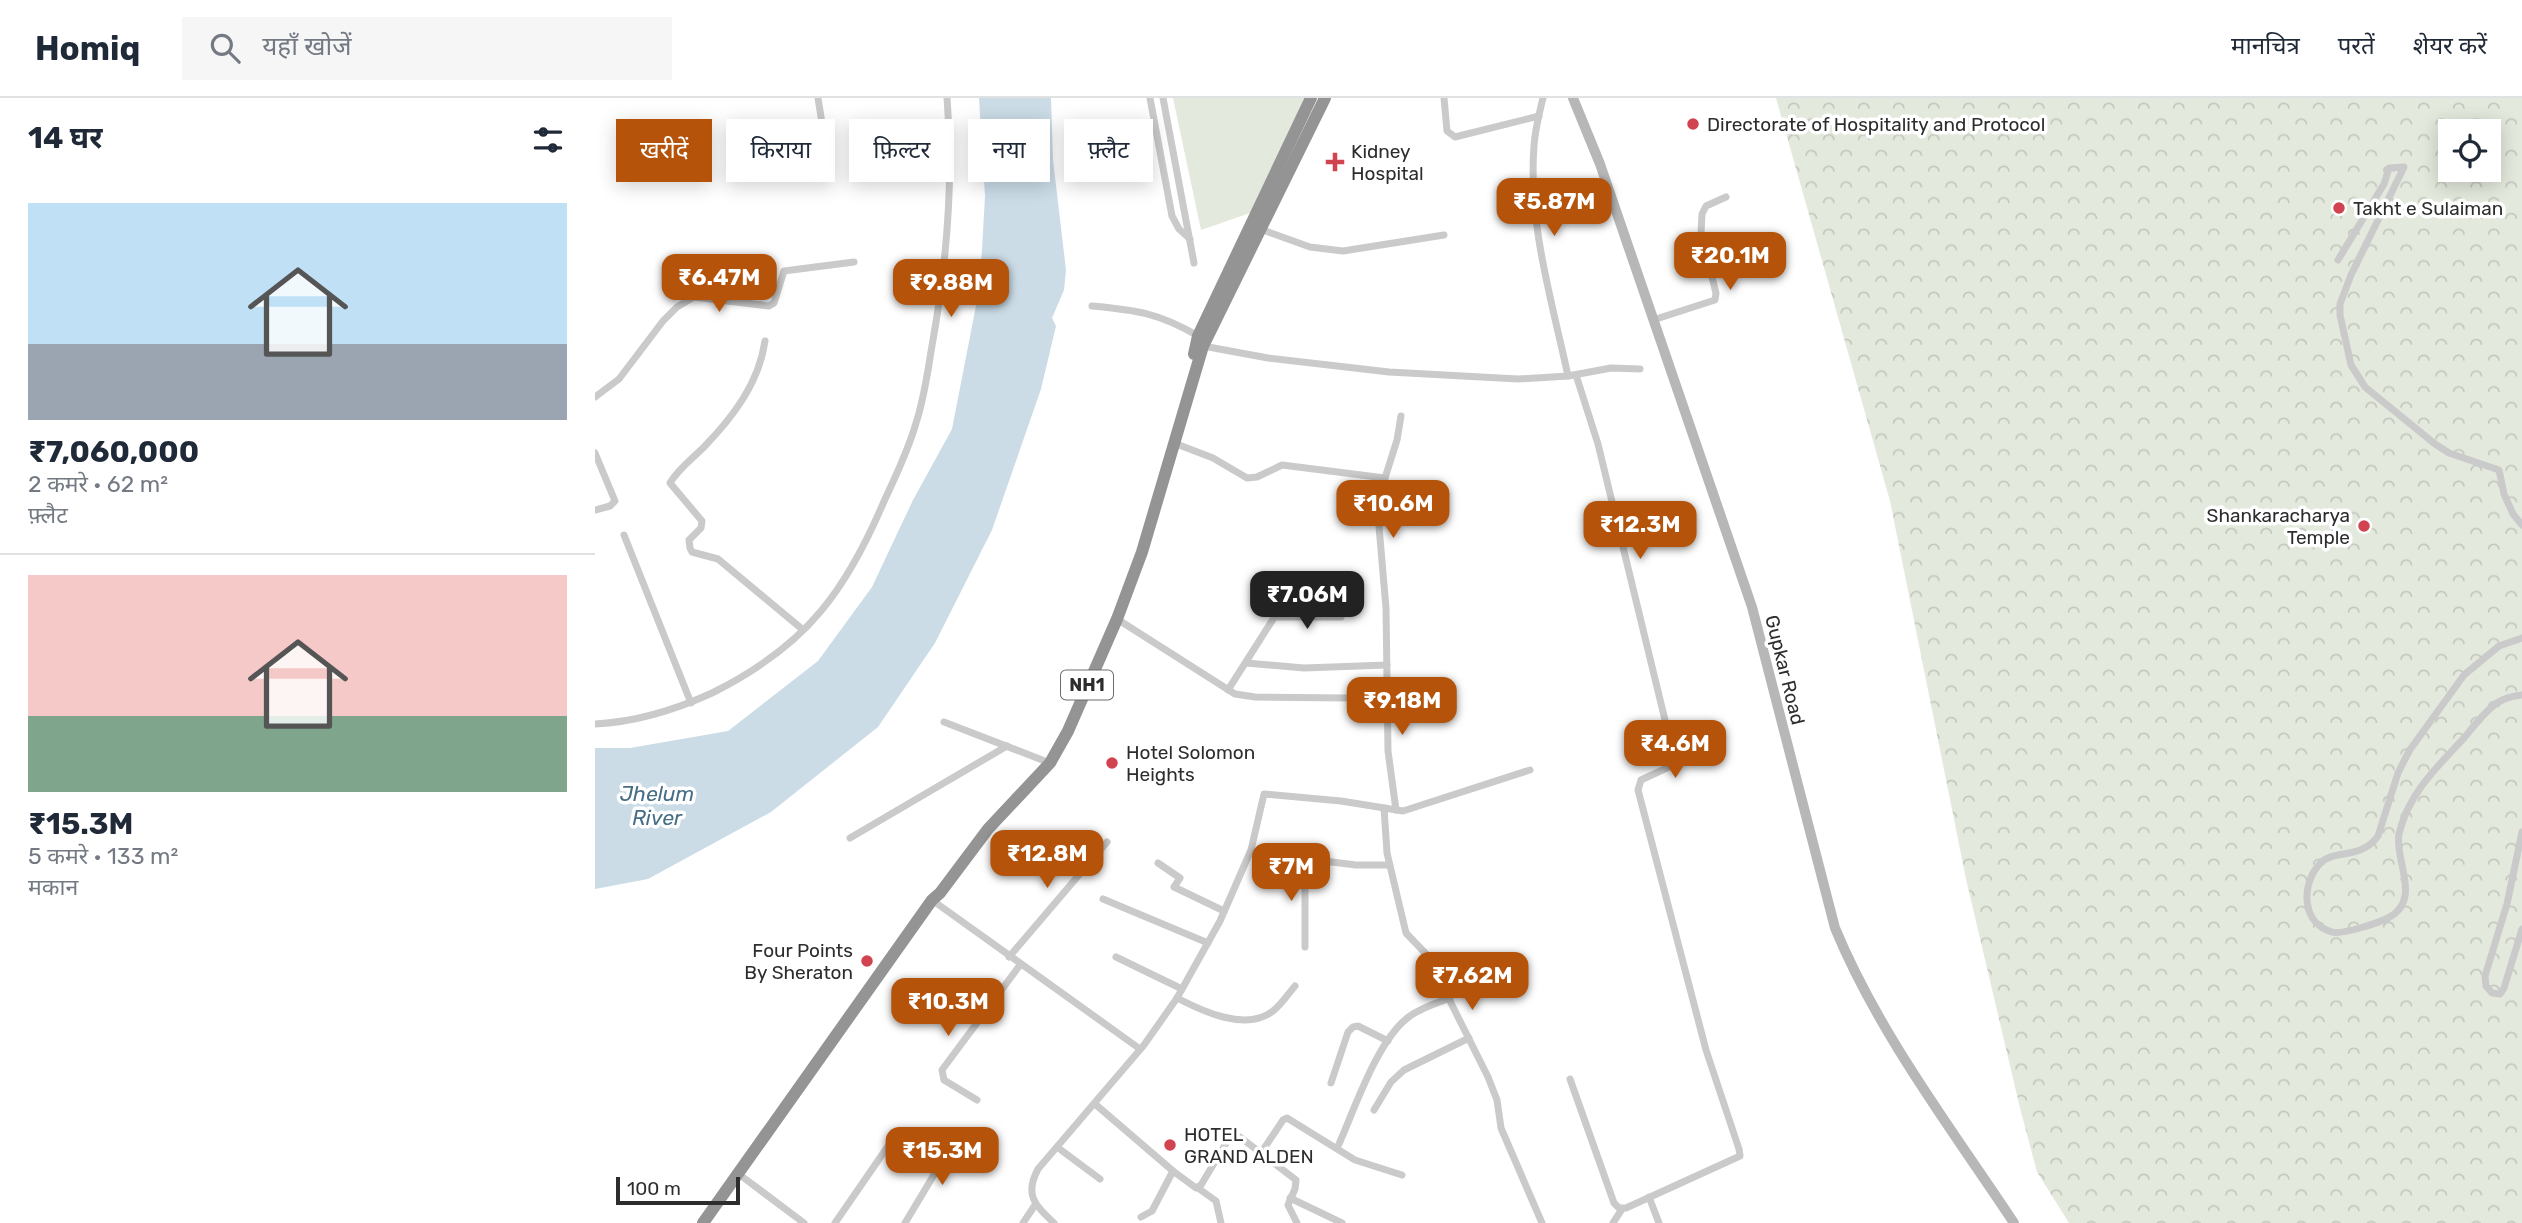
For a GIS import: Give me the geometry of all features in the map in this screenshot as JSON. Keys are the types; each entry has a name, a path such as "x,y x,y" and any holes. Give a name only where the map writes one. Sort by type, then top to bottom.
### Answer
{"highway":[{"name":"NH1","path":"703,1223 936,899 988,829 1050,763 1068,731 1117,620 1151,525 1201,342 1311,98"},
{"name":"NH1","path":"1201,342 1325,98"},
{"name":"NH1","path":"712,1223 936,899"}],"main road":[{"name":"Gupkar Road","path":"1573,98 1600,164 1752,607 1835,928 1854,973 1919,1081 2014,1223"}],"street":[{"path":"818,98 821,119"},
{"path":"595,724 622,722 691,703 738,680 782,649 803,629 820,612 847,576 873,526 916,424 925,390 942,292 948,227 951,170 947,98"},
{"path":"1150,98 1172,216 1179,229 1190,239"},
{"path":"1163,98 1195,263"},
{"path":"1444,98 1447,131 1455,137 1539,116"},
{"path":"1542,98 1534,144 1533,169 1538,227 1549,295 1572,376 1598,444 1674,757 1671,766 1641,780 1638,790 1706,1050 1740,1153 1734,1160 1622,1209 1613,1223"},
{"path":"2338,260 2384,184 2389,168 2404,167 2351,275 2340,304 2351,365 2365,387 2435,444 2449,453 2499,470 2504,494 2513,514 2522,525"},
{"path":"1653,320 1715,300 1716,293 1700,224 1706,206 1726,197"},
{"path":"1260,229 1310,247 1343,251 1444,235"},
{"path":"595,397 619,379 660,324 677,307 694,297 769,306 774,303 784,271 854,262"},
{"path":"1092,306 1160,316 1201,342 1268,358 1389,372 1518,379 1572,376 1611,368 1640,369"},
{"path":"765,341 761,364 748,393 719,432 670,483 702,522 701,528 689,540 692,552 718,559 803,629"},
{"path":"1396,810 1388,751 1385,589 1378,515 1401,416"},
{"path":"1174,443 1213,458 1252,479 1282,465 1385,478"},
{"path":"595,453 615,501 610,506 595,510"},
{"path":"624,536 691,703"},
{"path":"1228,690 1296,583 1300,580 1312,580 1335,588"},
{"path":"1274,617 1341,617"},
{"path":"1117,620 1228,690 1255,697 1348,698"},
{"path":"2522,638 2499,646 2464,675 2417,740 2398,773 2374,843 2358,852 2330,857 2318,865 2313,873 2307,899 2307,908 2313,920 2332,932 2342,932 2387,918 2398,911 2407,886 2398,842 2410,804 2420,787 2484,715 2497,703 2522,695"},
{"path":"1245,663 1304,668 1387,665"},
{"path":"944,722 1050,763"},
{"path":"850,838 1007,746"},
{"path":"1054,1223 1035,1205 1032,1195 1034,1177 1140,1049 1177,998 1208,943 1251,852 1264,794 1411,810 1530,770"},
{"path":"1384,808 1389,864 1406,933 1427,955 1494,1089 1501,1128 1542,1223"},
{"path":"2522,832 2507,904 2485,976 2486,986 2492,993 2500,994 2504,988 2522,929"},
{"path":"1009,957 1107,842"},
{"path":"1251,852 1356,865 1389,864"},
{"path":"1305,859 1305,947"},
{"path":"1158,863 1180,878 1174,887 1224,911"},
{"path":"936,899 1009,957 1140,1049"},
{"path":"1103,899 1208,943"},
{"path":"1116,957 1181,989"},
{"path":"977,1100 944,1080 942,1070 1020,965"},
{"path":"1177,998 1226,1018 1253,1018 1269,1014 1276,1009 1296,986"},
{"path":"1339,1144 1369,1075 1395,1029 1409,1016 1450,999"},
{"path":"1331,1083 1348,1032 1353,1027 1358,1026 1388,1041"},
{"path":"1374,1110 1391,1082 1404,1070 1469,1038"},
{"path":"1570,1079 1614,1203 1622,1209"},
{"path":"1095,1104 1173,1171 1216,1201 1221,1223"},
{"path":"1261,1153 1287,1118 1355,1160 1402,1175"},
{"path":"835,1223 895,1136"},
{"path":"1198,1188 1230,1138 1240,1137 1296,1180 1295,1189 1287,1205 1297,1223"},
{"path":"905,1223 956,1138"},
{"path":"1057,1147 1100,1179"},
{"path":"1140,1217 1152,1211 1173,1171"},
{"path":"744,1178 804,1223"},
{"path":"1290,1198 1342,1223"},
{"path":"1649,1198 1659,1223"},
{"path":"1023,1223 1035,1205"}],"green space":[{"path":"1173,98 1305,98 1250,213 1201,230"},
{"path":"1776,98 2522,98 2522,1223 2069,1223 2037,1172 1966,879 1890,501"}],"water":[{"name":"Jhelum River","path":"979,98 1051,98 1053,160 1066,270 1064,290 1052,318 1056,326 1041,389 992,530 935,643 878,727 771,812 648,879 595,889 595,748 630,748 728,731 818,661 872,587 913,500 952,429 980,285 984,182 1050,182 1050,119 980,119"}],"place":[{"name":"Directorate of Hospitality and Protocol","path":"1693,124"},
{"name":"Kidney Hospital","path":"1335,162"},
{"name":"Takht e Sulaiman","path":"2339,208"},
{"name":"Shankaracharya Temple","path":"2364,526"},
{"name":"Hotel Solomon Heights","path":"1112,763"},
{"name":"Four Points By Sheraton","path":"867,961"},
{"name":"HOTEL GRAND ALDEN","path":"1170,1145"}]}
